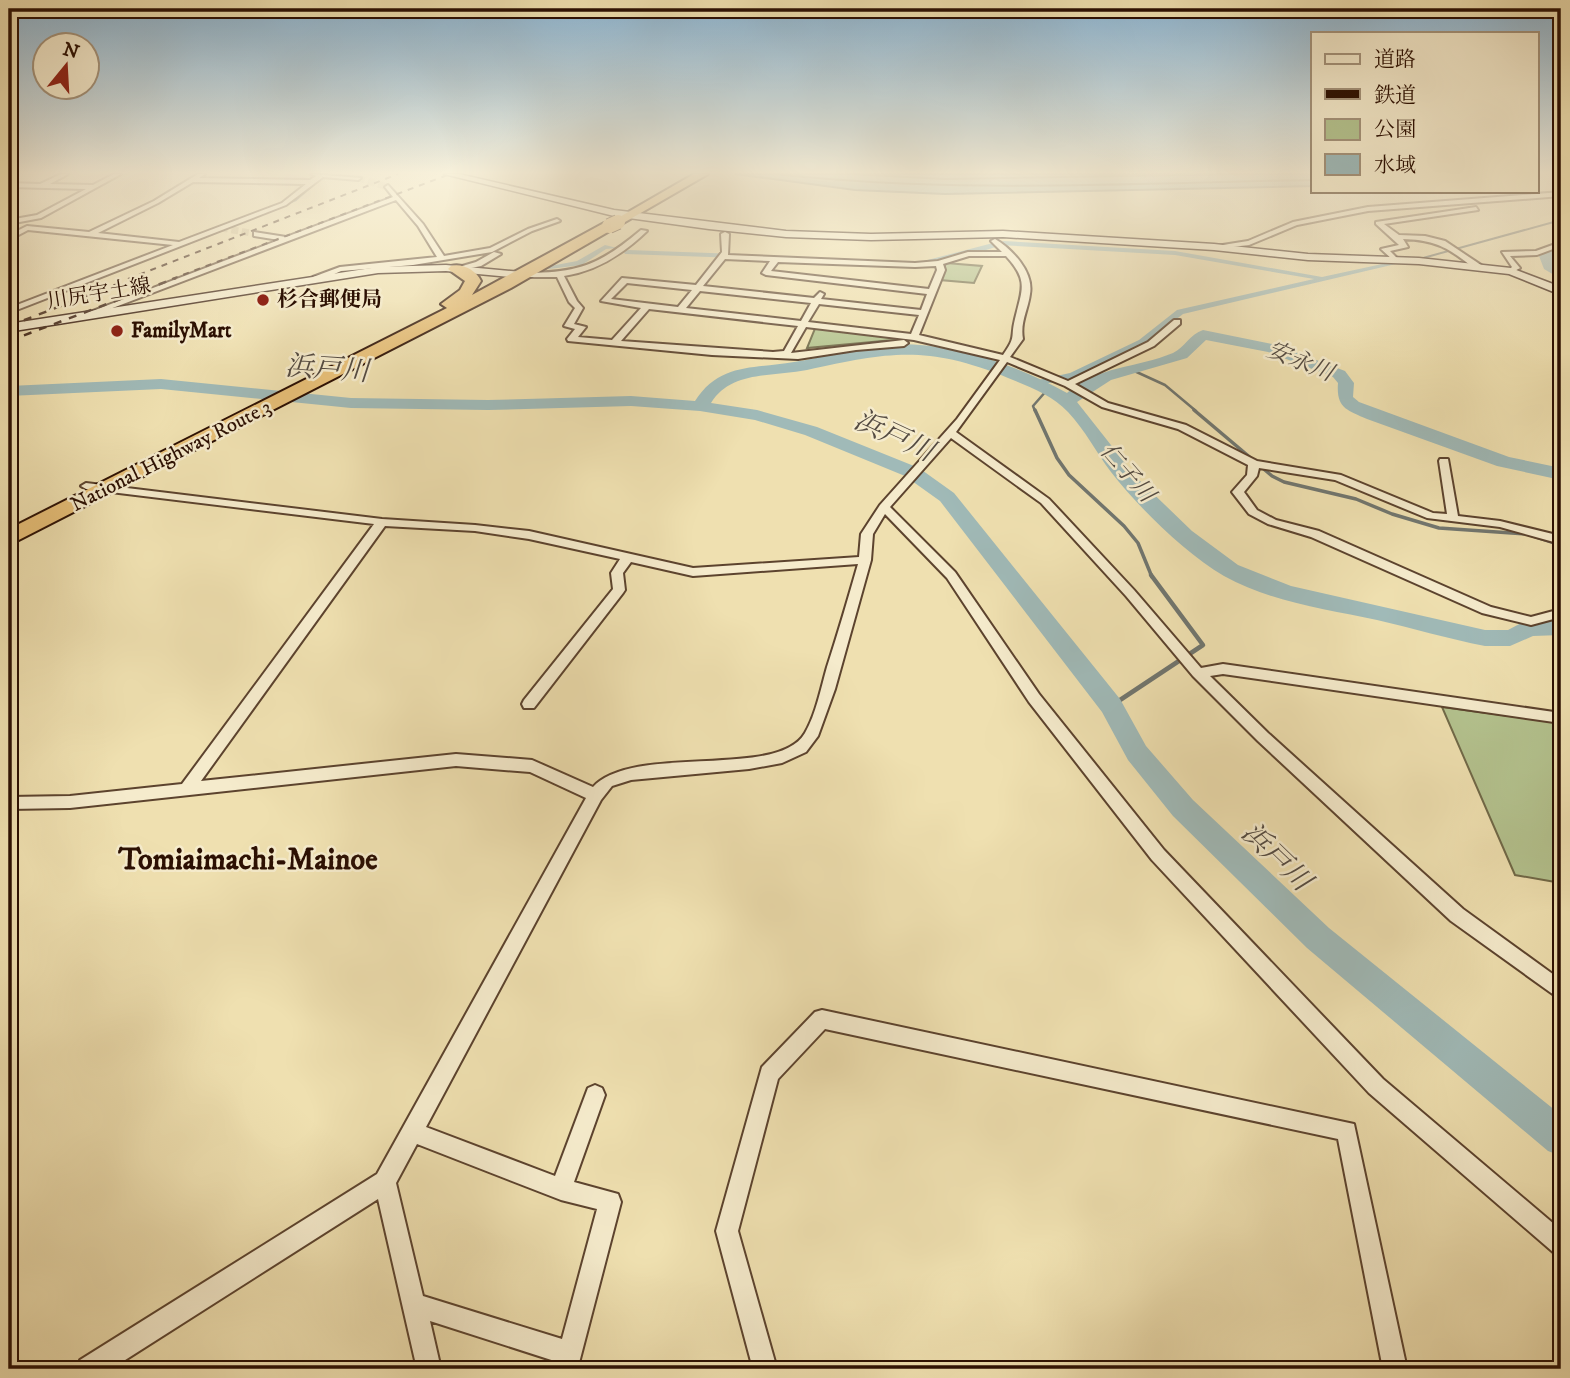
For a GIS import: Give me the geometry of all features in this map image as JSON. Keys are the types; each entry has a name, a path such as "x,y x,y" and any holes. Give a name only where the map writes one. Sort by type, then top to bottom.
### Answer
{"highway":[{"name":"National Highway Route 3","path":"9,527 193,439 516,274 578,238"},
{"path":"449,304 466,293 473,282 471,275 456,269"},
{"name":"National Highway Route 3","path":"317,376 449,304 516,274"},
{"name":"National Highway Route 3","path":"9,538 95,487"}],"main road":[{"path":"911,238 995,241 1083,239"},
{"path":"1068,238 1214,247 1319,258 1394,260 1478,267 1511,271 1561,291"},
{"name":"川尻宇土線","path":"14,327 316,279 384,276 403,268 516,274"}],"street":[{"path":"133,238 180,243"},
{"path":"9,311 193,238"},
{"path":"85,316 287,238"},
{"path":"429,238 442,258"},
{"path":"316,279 340,269 413,263 492,250 514,238"},
{"path":"456,269 478,264 526,238"},
{"path":"516,274 560,276 600,265 633,238"},
{"path":"681,309 725,254 725,238"},
{"path":"1214,247 1249,243 1259,238"},
{"path":"1398,239 1436,239 1448,244 1478,267"},
{"path":"1394,260 1385,249 1404,247 1398,239"},
{"path":"89,1369 385,1182 595,795 607,782 631,774 749,763 782,757 802,748 811,736 828,689 865,560 867,534 884,507 961,421 1019,339 1016,327 1028,290 1020,267 995,241"},
{"path":"1511,271 1516,268 1506,254 1537,253 1561,244"},
{"path":"725,254 775,260 893,264 939,263 968,254 1008,254"},
{"path":"775,260 766,273 932,292"},
{"path":"914,337 942,266 939,263"},
{"path":"881,286 893,264"},
{"path":"560,276 579,308 568,326 582,327 571,339 798,356 887,343 939,343"},
{"path":"925,313 625,280 605,301 914,337 1004,358 1068,384 1105,405 1182,427 1254,464 1337,477 1418,511 1500,524 1561,540"},
{"path":"768,355 786,353 828,281"},
{"path":"614,343 648,306"},
{"path":"1068,384 1151,344 1177,322"},
{"path":"946,436 1045,501 1130,593 1198,673 1263,737 1457,915 1561,991"},
{"path":"1444,461 1454,518"},
{"path":"1254,464 1252,476 1238,492 1254,512 1272,522 1315,534 1487,610 1531,621 1561,613"},
{"path":"95,487 382,522 526,534 693,572 865,560"},
{"path":"884,507 951,575 1034,698 1158,855 1376,1086 1561,1244"},
{"path":"186,790 382,522"},
{"path":"529,704 619,590 617,573 628,557"},
{"path":"1198,673 1223,669 1561,718"},
{"path":"9,803 70,802 456,760 532,766 595,795"},
{"path":"765,1369 727,1231 769,1074 822,1019 1347,1131 1395,1369"},
{"path":"561,1189 595,1095"},
{"path":"412,1132 561,1189 611,1202 570,1354 415,1305"},
{"path":"385,1182 429,1369"}],"green space":[{"path":"946,263 982,266 974,283 940,280"},
{"path":"816,326 915,338 807,348"},
{"path":"1442,707 1561,723 1561,883 1515,875"}],"waterway":[{"path":"1423,258 1495,238"},
{"path":"1003,243 1175,253 1319,278"},
{"path":"920,263 937,261 993,245"},
{"path":"549,267 579,263 605,247 613,248"},
{"path":"1561,250 1545,256 1549,266 1561,275"},
{"path":"628,252 738,256"},
{"path":"1032,384 1073,375 1142,342 1180,312 1396,263"},
{"name":"安永川","path":"1068,401 1092,383 1120,372 1178,356 1203,335 1212,336 1272,348 1339,374 1346,383 1345,398 1353,406 1373,415 1504,462 1561,474"},
{"name":"仁子川","path":"700,406 718,383 740,374 796,367 878,350 921,350 965,358 1028,380 1061,397 1083,419 1130,482 1171,523 1215,560 1248,579 1300,596 1485,638 1510,638 1527,628 1561,627"},
{"path":"1130,369 1165,385 1196,411"},
{"name":"浜戸川","path":"9,391 161,384 351,403 488,405 631,401 700,406"},
{"path":"1035,411 1033,406 1047,390"},
{"name":"浜戸川","path":"700,406 757,415 811,431 912,472 947,497 1111,706 1137,753 1183,808 1318,938 1561,1138"},
{"path":"1035,410 1057,458 1069,475 1124,526 1138,543 1151,576"},
{"path":"1194,410 1272,476 1284,482 1356,499 1392,514 1439,528 1527,534 1561,545"},
{"path":"1111,706 1203,645 1151,576"}],"railway":[{"path":"128,279 233,238"},
{"path":"172,279 280,238"},
{"path":"9,326 133,278"},
{"path":"9,341 176,278"}],"place":[{"name":"杉合郵便局","path":"263,300"},
{"name":"FamilyMart","path":"117,331"}],"district":[{"name":"Tomiaimachi-Mainoe","path":"248,860"}]}
